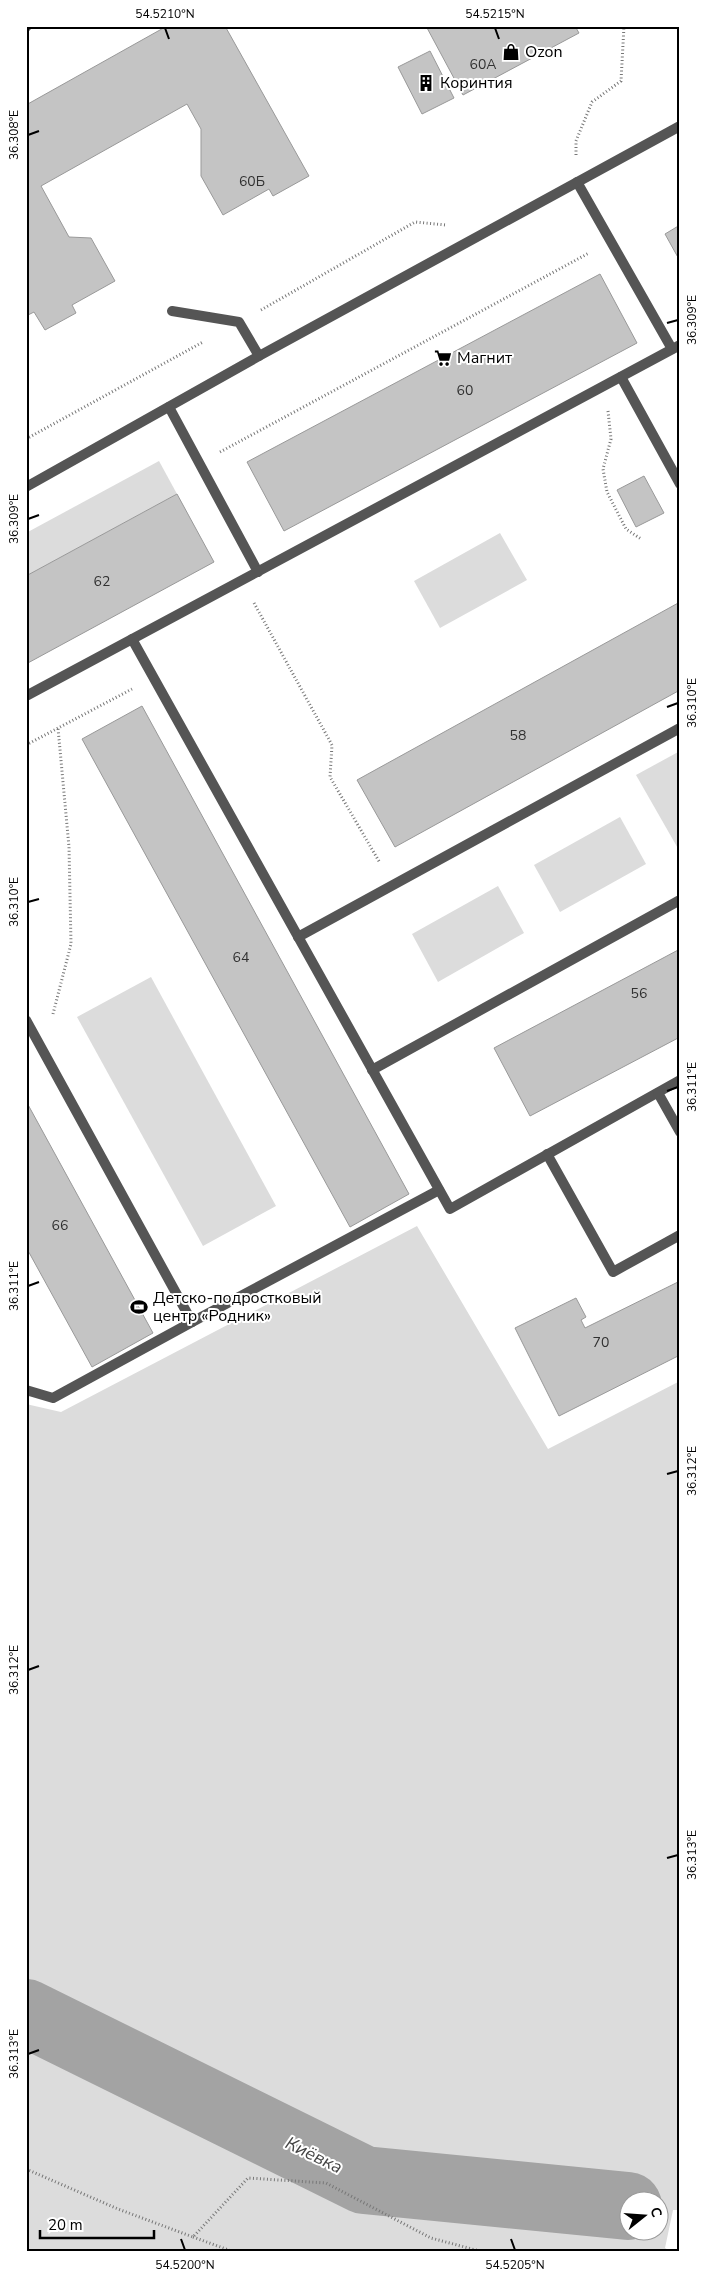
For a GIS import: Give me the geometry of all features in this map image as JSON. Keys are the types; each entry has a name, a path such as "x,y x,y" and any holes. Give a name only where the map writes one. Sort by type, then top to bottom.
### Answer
{"street":[{"path":"26,487 259,356 680,126"},
{"path":"26,696 676,347 577,182"},
{"path":"172,311 239,322 259,356"},
{"path":"621,377 680,484"},
{"path":"169,406 258,572"},
{"path":"132,639 450,1209 680,1080"},
{"path":"298,937 680,728"},
{"path":"372,1070 680,900"},
{"path":"26,1020 192,1322"},
{"path":"658,1093 680,1132"},
{"path":"547,1154 613,1272 680,1235"},
{"path":"26,1390 53,1398 438,1190"}],"path":[{"path":"577,182 576,141 592,102 621,81 624,26"},
{"path":"26,438 239,322 415,222 453,225"},
{"path":"200,462 611,241"},
{"path":"605,385 611,439 603,469 606,492 626,530 641,539"},
{"path":"242,580 332,745 330,777 393,885"},
{"path":"26,745 153,677"},
{"path":"43,1050 71,944 68,847 58,728"},
{"path":"26,2169 118,2209 234,2252"},
{"path":"193,2237 248,2178 326,2183 431,2238 483,2252"}],"shaded area":[{"path":"159,461 177,494 26,576 26,533"},
{"path":"500,533 527,580 440,628 414,581"},
{"path":"680,751 680,852 636,775"},
{"path":"620,817 646,864 560,912 534,865"},
{"path":"498,886 524,933 438,982 412,934"},
{"path":"151,977 276,1206 203,1246 77,1017"},
{"path":"417,1226 548,1449 680,1381 680,2210 673,2210 668,2234 668,2190 618,2190 618,2240 667,2240 665,2248 672,2252 26,2252 26,1404 61,1412"}],"building":[{"path":"167,26 225,26 309,176 273,196 269,189 223,215 201,176 201,129 187,104 41,186 69,237 91,238 115,281 72,305 76,313 45,330 34,312 26,316 26,105"},
{"path":"426,26 575,26 579,33 463,95"},
{"name":"Коринтия","path":"430,51 454,98 422,114 398,67"},
{"path":"680,225 680,261 665,234"},
{"path":"600,274 637,343 284,531 247,462"},
{"path":"644,476 664,513 636,527 617,490"},
{"path":"177,494 214,562 26,664 26,576"},
{"path":"680,602 680,690 395,847 357,780"},
{"path":"142,706 409,1194 350,1227 82,739"},
{"path":"680,949 680,1037 530,1116 494,1048"},
{"path":"26,1101 153,1333 92,1367 26,1247"},
{"path":"680,1281 680,1355 559,1416 515,1328 576,1298 586,1317 581,1320 585,1328"}],"waterway":[{"name":"Киёвка","path":"26,2013 364,2180 618,2205"}],"place":[{"name":"Ozon","path":"511,52"},
{"name":"Коринтия","path":"426,83"},
{"name":"Магнит","path":"443,358"},
{"name":"Детско-подростковый центр «Родник»","path":"139,1307"}]}
